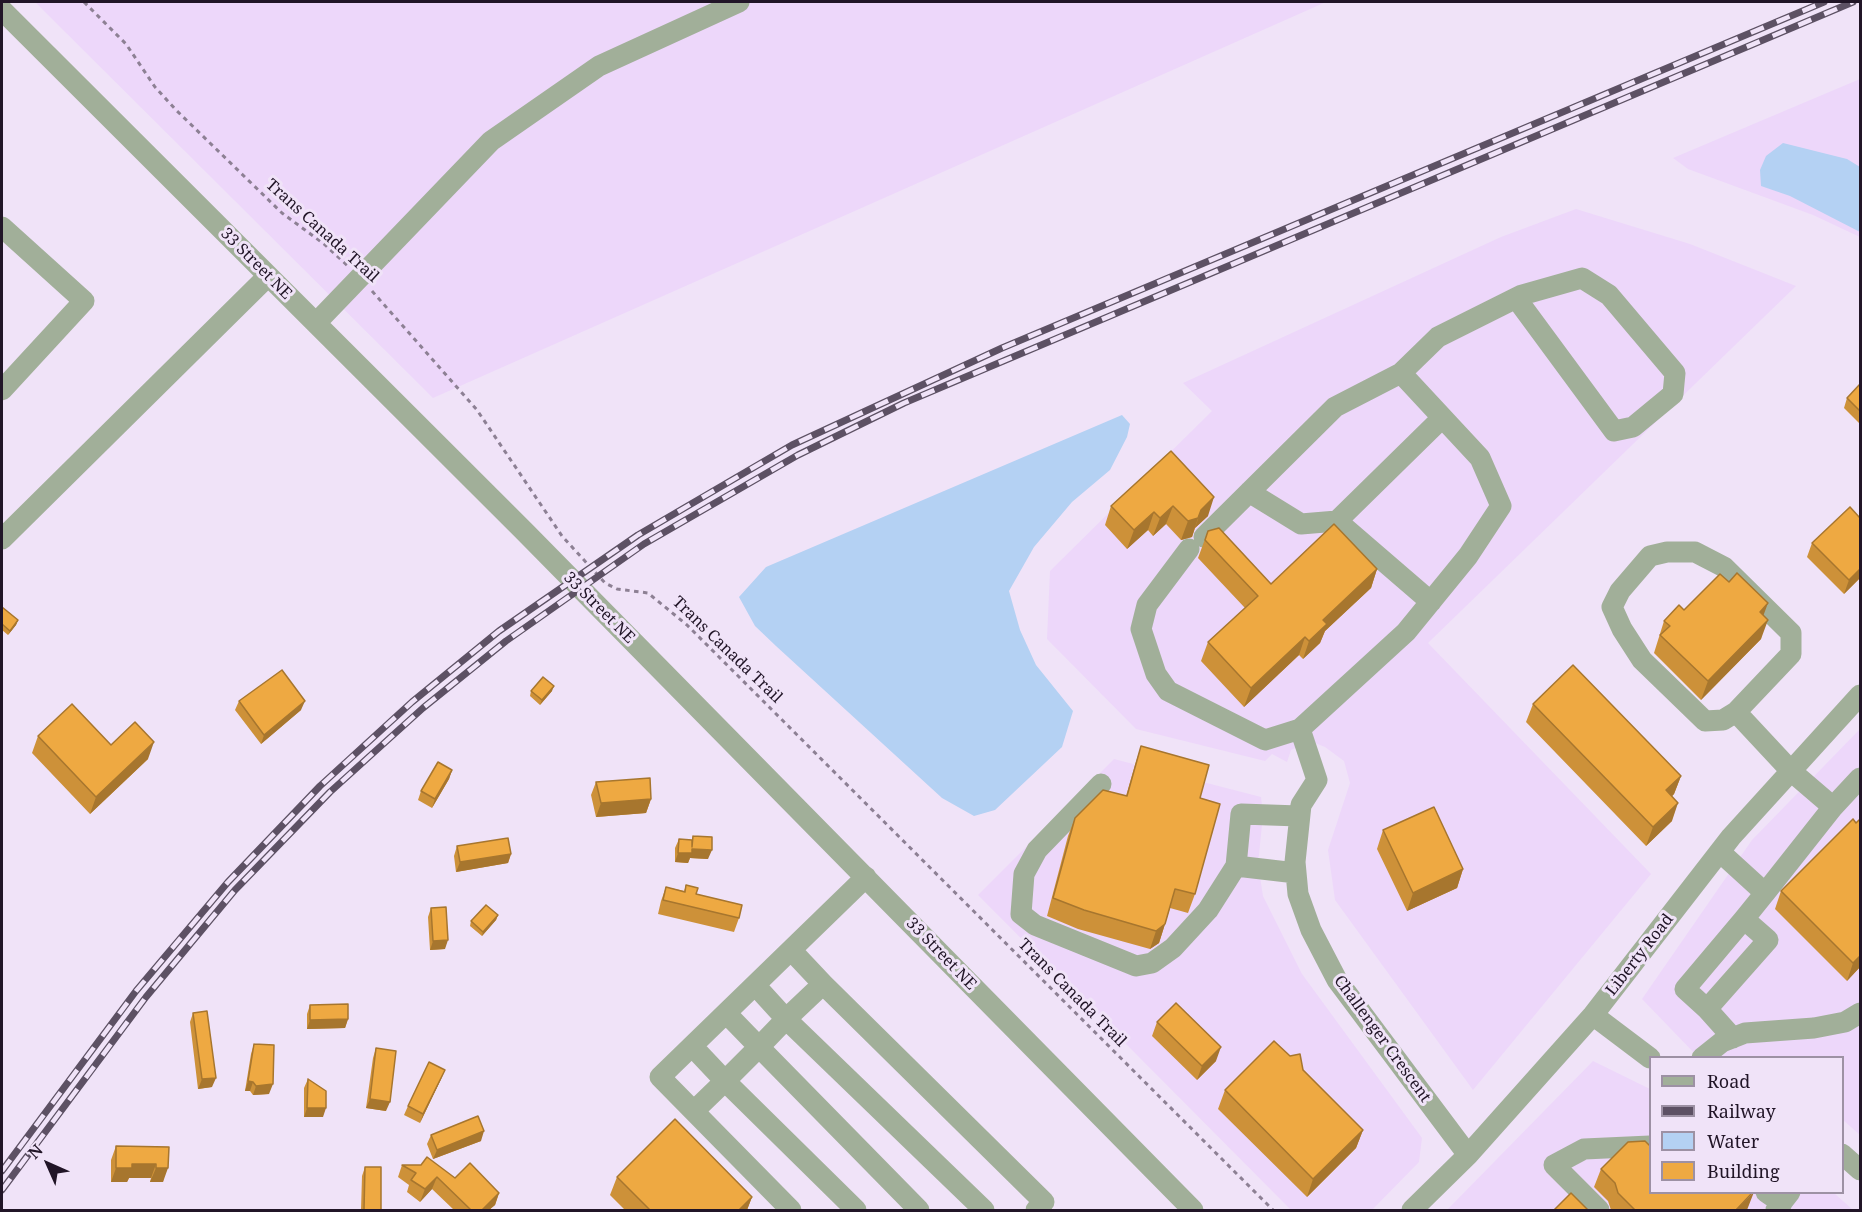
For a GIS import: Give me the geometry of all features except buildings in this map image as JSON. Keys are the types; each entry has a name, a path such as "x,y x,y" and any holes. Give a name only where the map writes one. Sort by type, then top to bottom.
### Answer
{"street":[{"path":"316,323 491,141 598,66 739,2"},
{"name":"33 Street NE","path":"2,10 316,323 1194,1210"},
{"path":"2,227 84,301 2,390"},
{"path":"2,539 268,276"},
{"path":"1401,373 1480,458 1501,506 1468,556 1407,632 1300,729 1265,740 1168,691 1156,674 1141,629 1147,605 1197,543 1335,407 1401,373 1438,337 1516,298 1582,278 1609,295 1675,373 1673,394 1633,428 1614,431 1516,298"},
{"path":"1249,492 1300,524 1337,521 1442,418"},
{"path":"1337,521 1431,602"},
{"path":"1666,552 1695,552 1724,567 1791,633 1791,654 1736,712 1723,720 1705,721 1642,660 1622,629 1612,607 1620,591 1650,556 1666,552"},
{"name":"Liberty Road","path":"1412,1210 1468,1155 1593,1015 1720,852 1860,695"},
{"path":"1736,712 1791,771 1833,807"},
{"name":"Challenger Crescent","path":"1300,729 1317,780 1301,805 1296,873 1298,894 1311,930 1337,981 1468,1155"},
{"path":"1734,1038 1686,989 1766,893 1833,807 1860,778"},
{"path":"1101,784 1037,850 1024,874 1022,914 1035,925 1136,966 1152,963 1173,948 1208,910 1236,866 1241,814 1299,816"},
{"path":"1720,852 1766,893"},
{"path":"1236,866 1296,873"},
{"path":"791,1210 660,1077 866,877"},
{"path":"1707,1008 1768,940 1744,918"},
{"path":"791,950 1044,1202 1036,1210"},
{"path":"694,1111 823,984"},
{"path":"755,985 786,1019 984,1210"},
{"path":"726,1013 919,1210"},
{"path":"1704,1056 1722,1042 1745,1033 1814,1028 1845,1022 1860,1013"},
{"path":"1593,1015 1649,1057"},
{"path":"692,1046 856,1210"},
{"path":"1599,1210 1554,1165 1584,1149 1649,1146"},
{"path":"1844,1156 1860,1170"}],"path":[{"name":"Trans Canada Trail","path":"84,2 126,44 154,87 176,110 282,213 324,244 360,278 471,401 562,536 604,583 617,589 648,593 687,625 1273,1210"}],"shaded area":[{"path":"35,2 1326,2 433,398"},
{"path":"1860,79 1860,237 1813,215 1688,169 1673,158"},
{"path":"1576,209 1690,244 1796,286 1428,643 1651,874 1473,1090 1335,900 1328,850 1350,783 1344,761 1325,747 1310,741 1291,750 1287,762 1272,754 1265,761 1136,729 1047,639 1050,571 1212,411 1183,383 1501,237"},
{"path":"1860,729 1860,1135 1844,1121 1844,1056 1697,1056 1642,999 1752,840"},
{"path":"1114,759 1261,797 1263,815 1258,864 1263,896 1302,974 1422,1138 1419,1162 1372,1210 1291,1210 978,895"},
{"path":"1593,1061 1649,1089 1649,1194 1835,1194 1853,1210 1447,1210"}],"water":[{"path":"1783,143 1847,159 1860,167 1860,232 1790,196 1761,186 1760,170 1766,156"},
{"path":"1122,415 1130,424 1127,437 1110,470 1072,502 1034,547 1009,591 1020,630 1036,665 1073,711 1062,747 995,810 974,816 942,798 776,646 755,626 739,597 766,567"}],"railway":[{"path":"2,1171 136,991 228,882 320,786 412,702 499,631 638,535 792,445 1002,348 1824,2"},
{"path":"2,1190 146,997 235,890 330,792 423,708 506,641 644,544 798,455 904,403 1853,2"}]}
